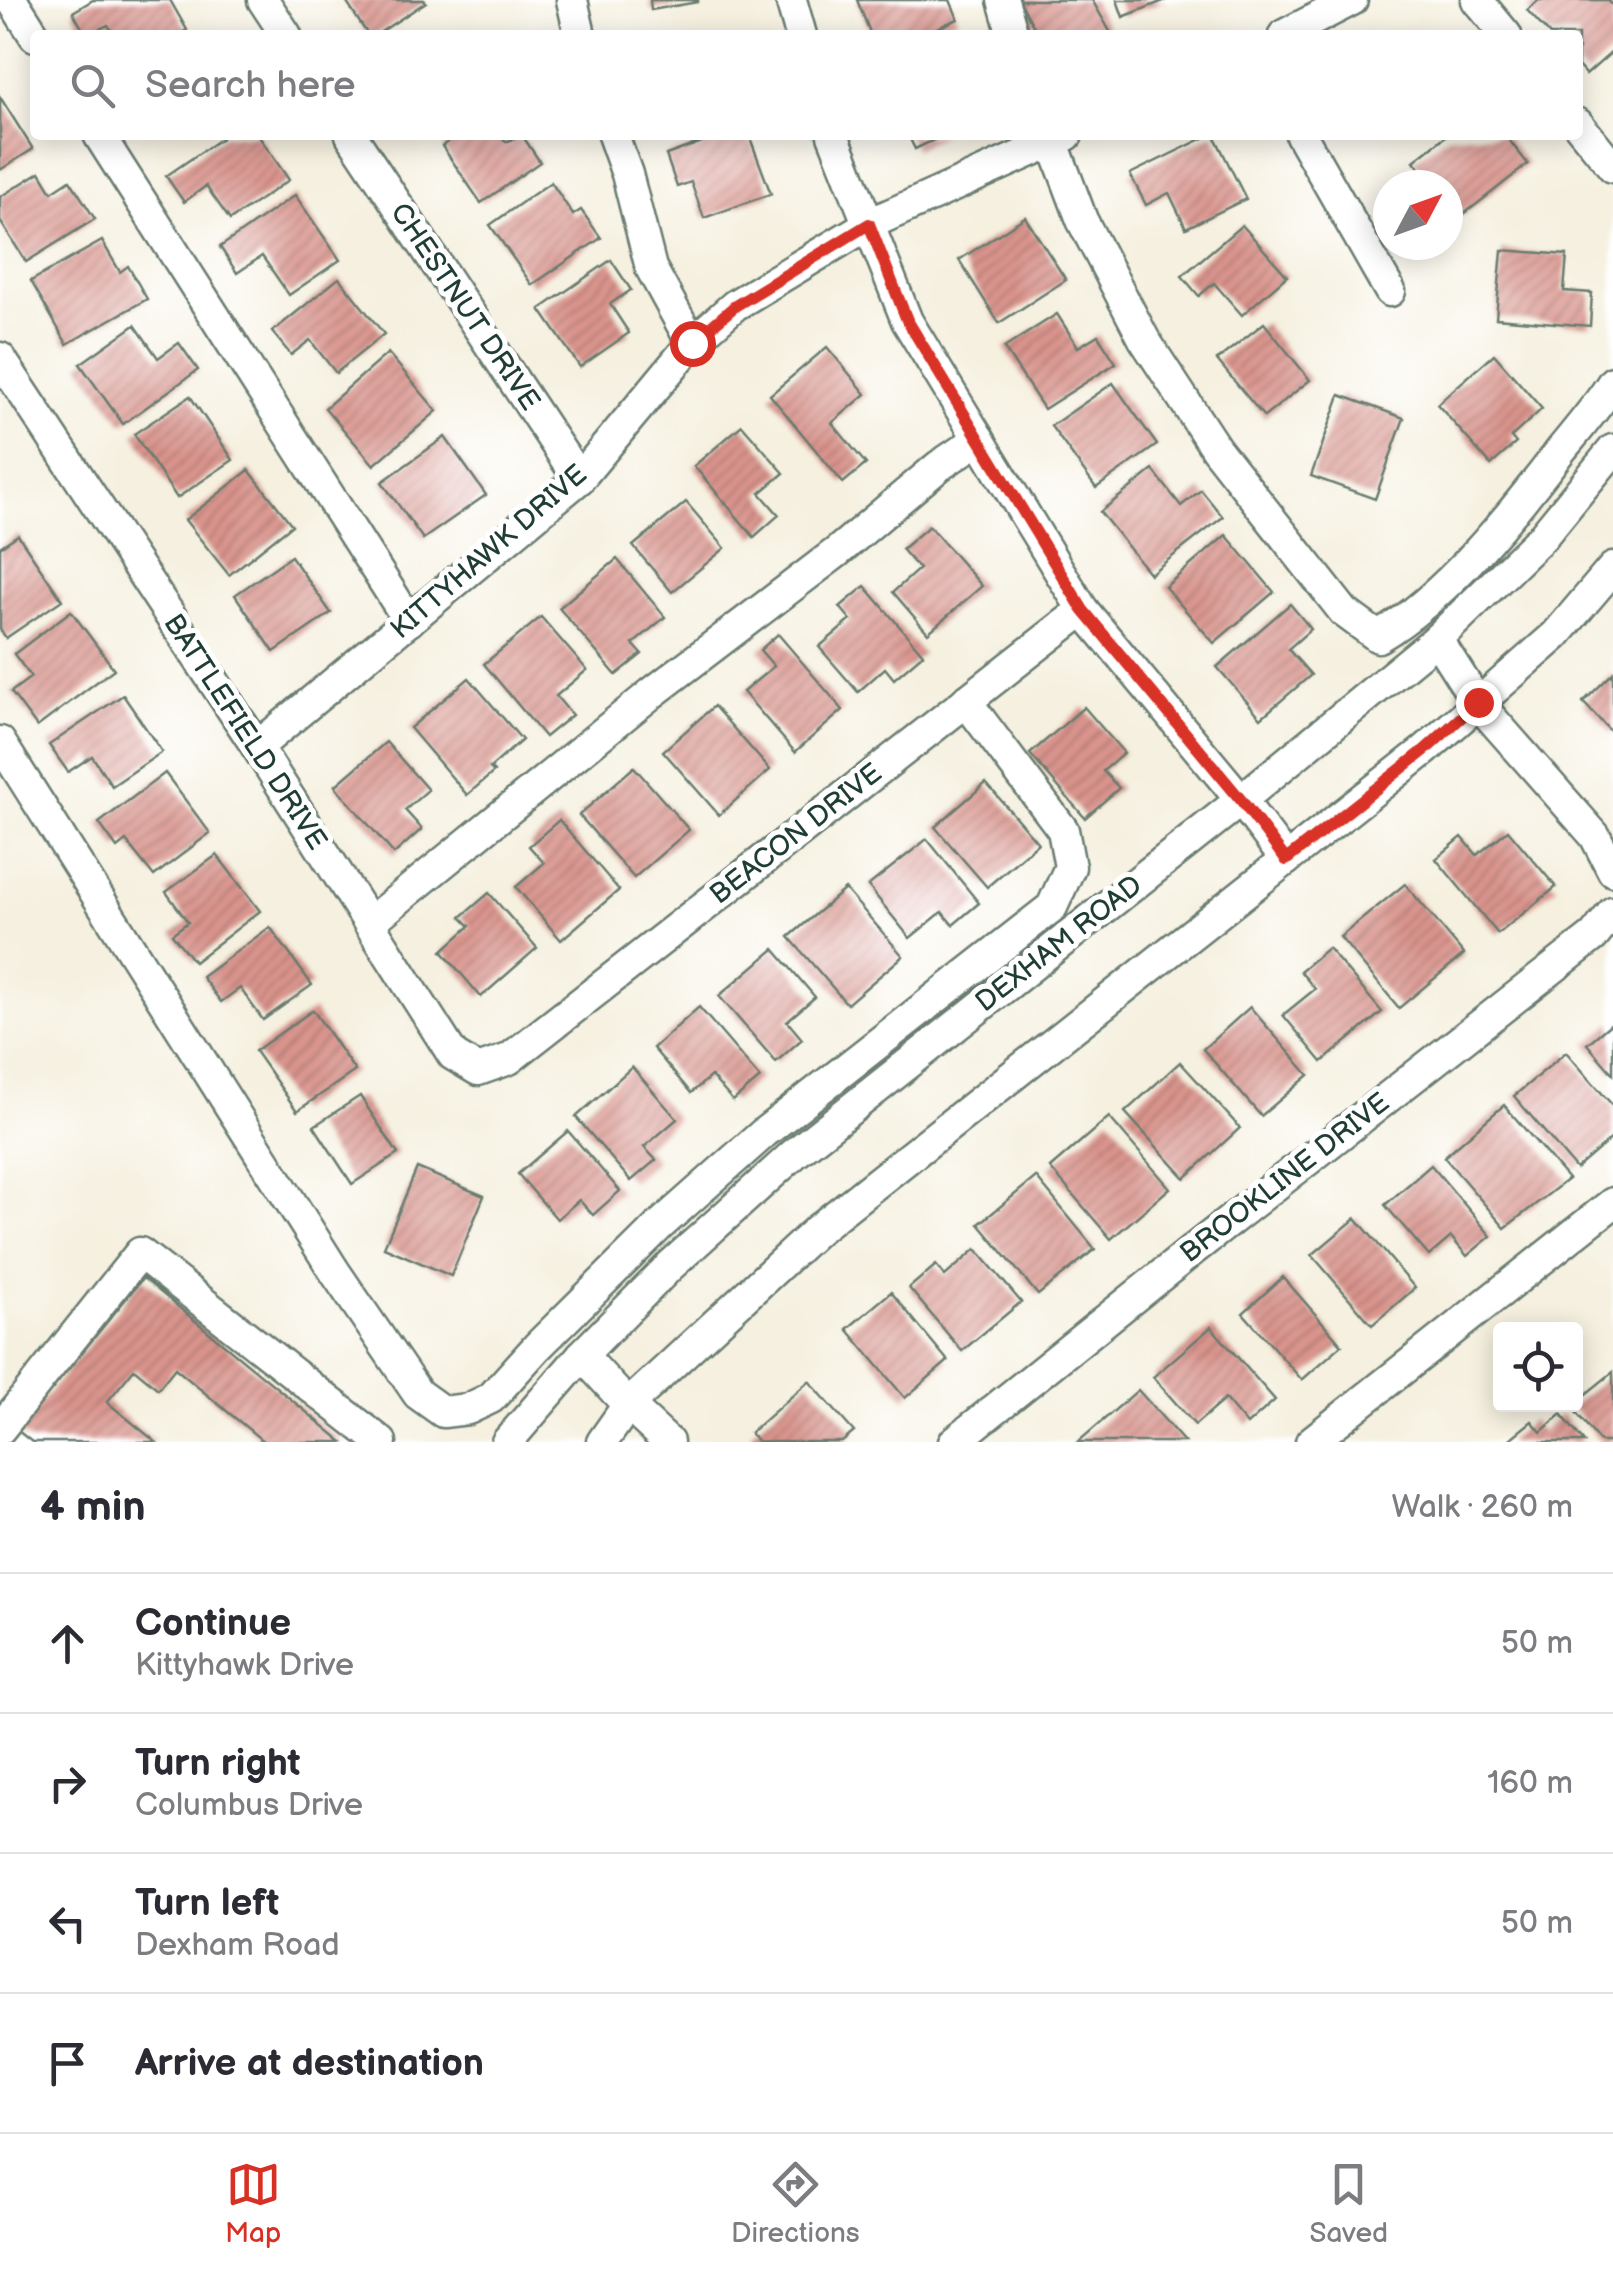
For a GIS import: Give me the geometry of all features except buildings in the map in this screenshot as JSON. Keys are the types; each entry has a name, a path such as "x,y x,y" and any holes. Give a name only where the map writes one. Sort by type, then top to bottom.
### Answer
{"street":[{"path":"12,0 31,30"},
{"path":"263,0 283,30"},
{"path":"572,0 579,30"},
{"path":"791,0 800,30"},
{"path":"1003,0 1012,30"},
{"path":"1294,30 1352,0"},
{"path":"1477,0 1502,30"},
{"path":"1583,130 1613,167"},
{"path":"103,140 409,621"},
{"name":"CHESTNUT DRIVE","path":"354,140 579,480"},
{"path":"615,140 628,174 651,268 692,343"},
{"path":"835,140 907,320 1083,610 1286,860"},
{"name":"KITTYHAWK DRIVE","path":"257,748 579,480 692,343 735,306 869,224 1050,140"},
{"path":"1057,140 1082,220 1144,338 1216,449 1344,612 1378,637 1403,622 1444,584 1523,500 1613,382"},
{"path":"1304,140 1390,291"},
{"name":"BATTLEFIELD DRIVE","path":"0,358 257,748 452,1054 478,1070 509,1059"},
{"path":"369,923 652,693 979,438"},
{"name":"DEXHAM ROAD","path":"507,1442 582,1355 670,1266 794,1154 1241,800 1437,639 1542,538 1613,450"},
{"path":"602,1442 628,1406 817,1230 1425,750 1556,635 1613,568"},
{"name":"BEACON DRIVE","path":"509,1059 1083,610"},
{"path":"1437,639 1478,702 1595,836 1613,871"},
{"path":"0,742 335,1272 418,1394 442,1412 468,1409 491,1398 659,1226 765,1132 1052,906 1070,867 1063,830 966,701"},
{"name":"BROOKLINE DRIVE","path":"954,1442 1194,1248 1594,936 1613,912"},
{"path":"1310,1442 1613,1203"},
{"path":"0,1429 140,1253 381,1442"},
{"path":"582,1355 628,1406 668,1442"}],"route":[{"path":"692,343 735,306 869,224 907,320 1083,610 1286,860 1425,750 1478,702"}]}
